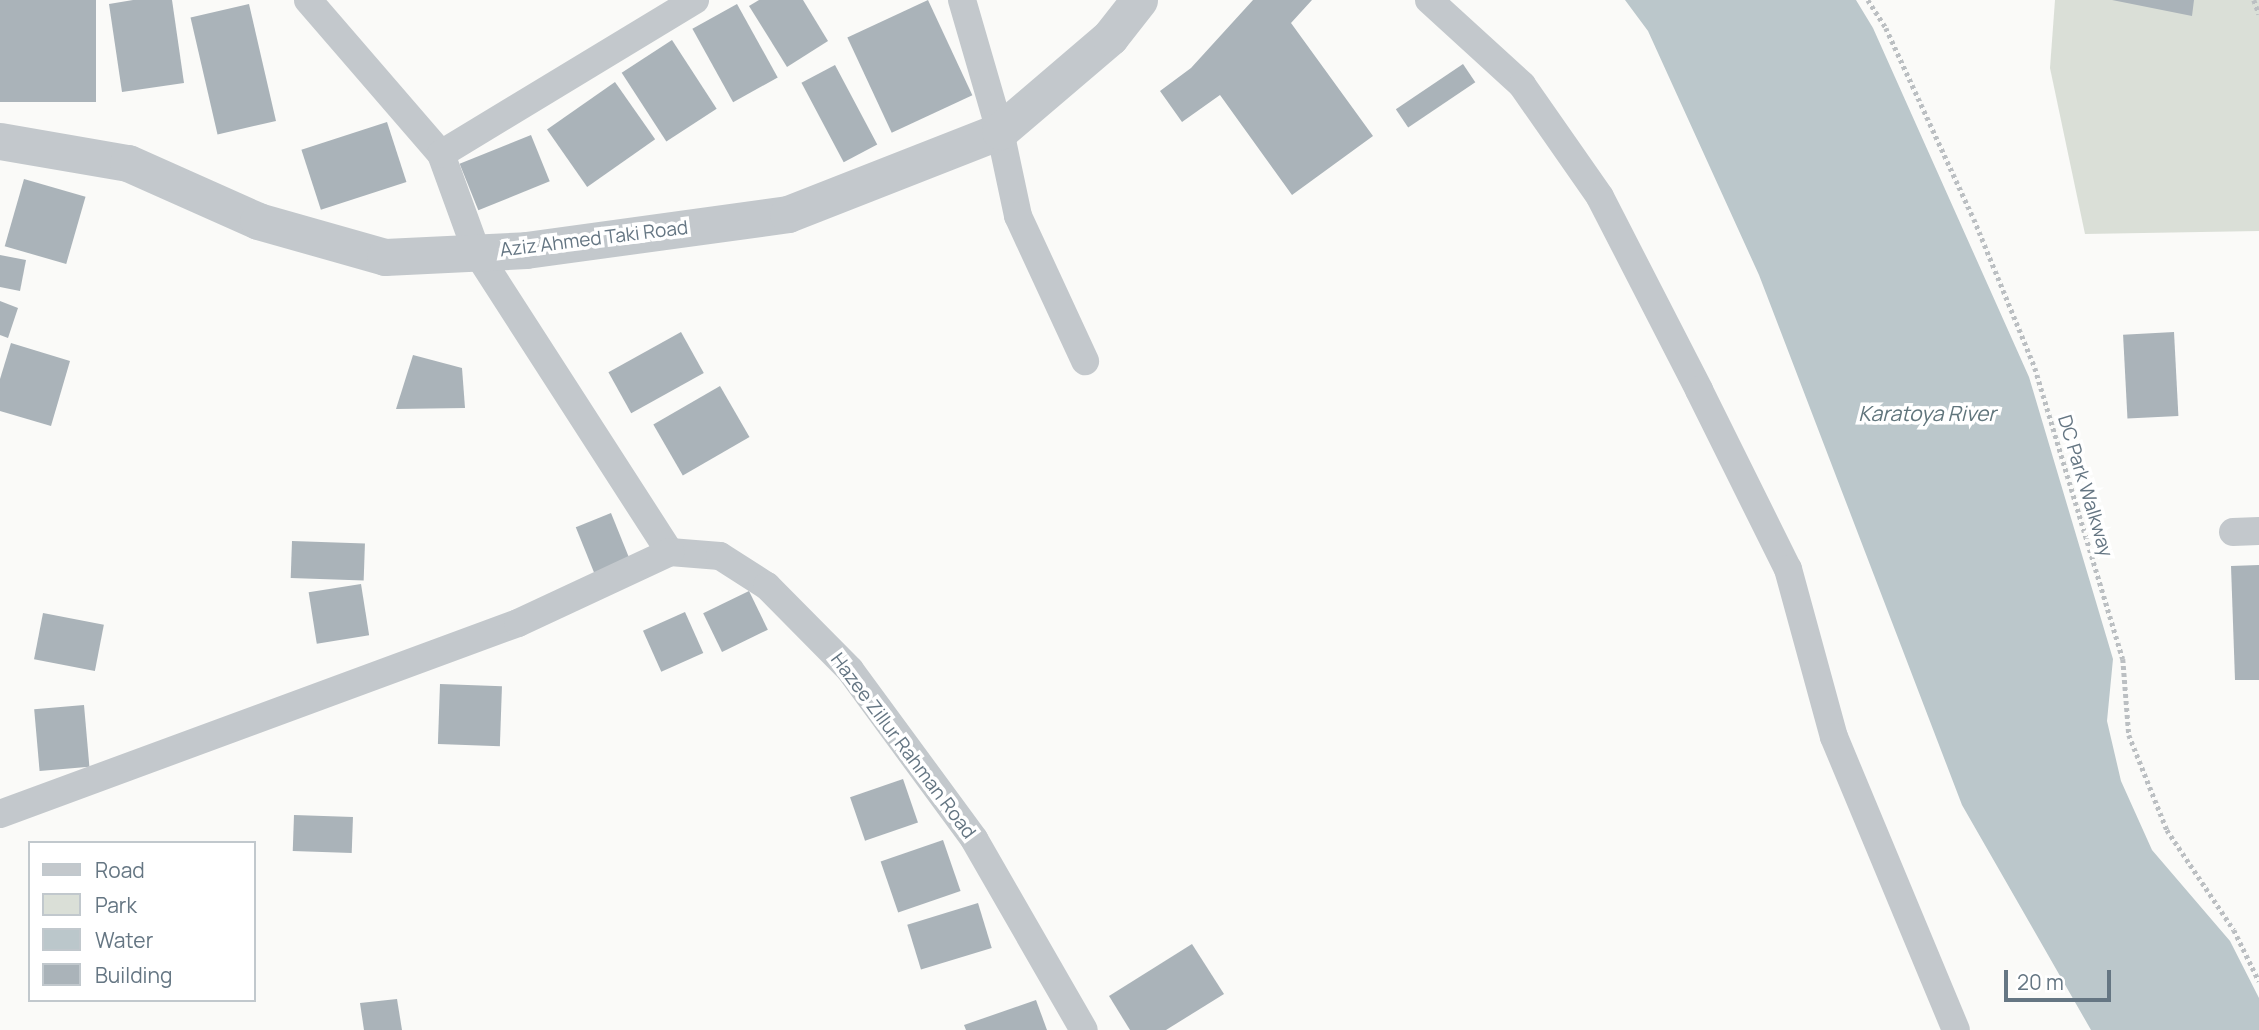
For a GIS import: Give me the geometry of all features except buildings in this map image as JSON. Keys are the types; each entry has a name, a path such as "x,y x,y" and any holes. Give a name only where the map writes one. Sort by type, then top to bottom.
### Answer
{"street":[{"path":"0,814 517,623 670,552 477,253 441,154 308,0"},
{"path":"441,154 695,0"},
{"path":"962,0 1000,131 1018,216 1085,361"},
{"name":"Aziz Ahmed Taki Road","path":"0,141 128,163 258,221 385,257 526,250 788,214 1000,131 1110,37 1139,0"},
{"path":"1429,0 1522,85 1600,197 1699,390 1788,569 1834,737 1956,1030"},
{"name":"Hazee Zillur Rahman Road","path":"670,552 720,556 767,586 850,670 974,839 1084,1030"}],"path":[{"name":"DC Park Walkway","path":"1868,0 1886,28 1975,219 2035,368 2123,659 2129,735 2167,830 2234,930 2259,981"},
{"path":"2254,0 2259,14"}],"green space":[{"path":"2055,0 2259,0 2259,231 2085,234 2050,68"}],"water":[{"name":"Karatoya River","path":"1625,0 1856,0 1873,28 2029,377 2113,659 2107,721 2121,781 2152,850 2230,941 2259,998 2259,1030 2091,1030 1962,805 1759,275 1648,31"}]}
